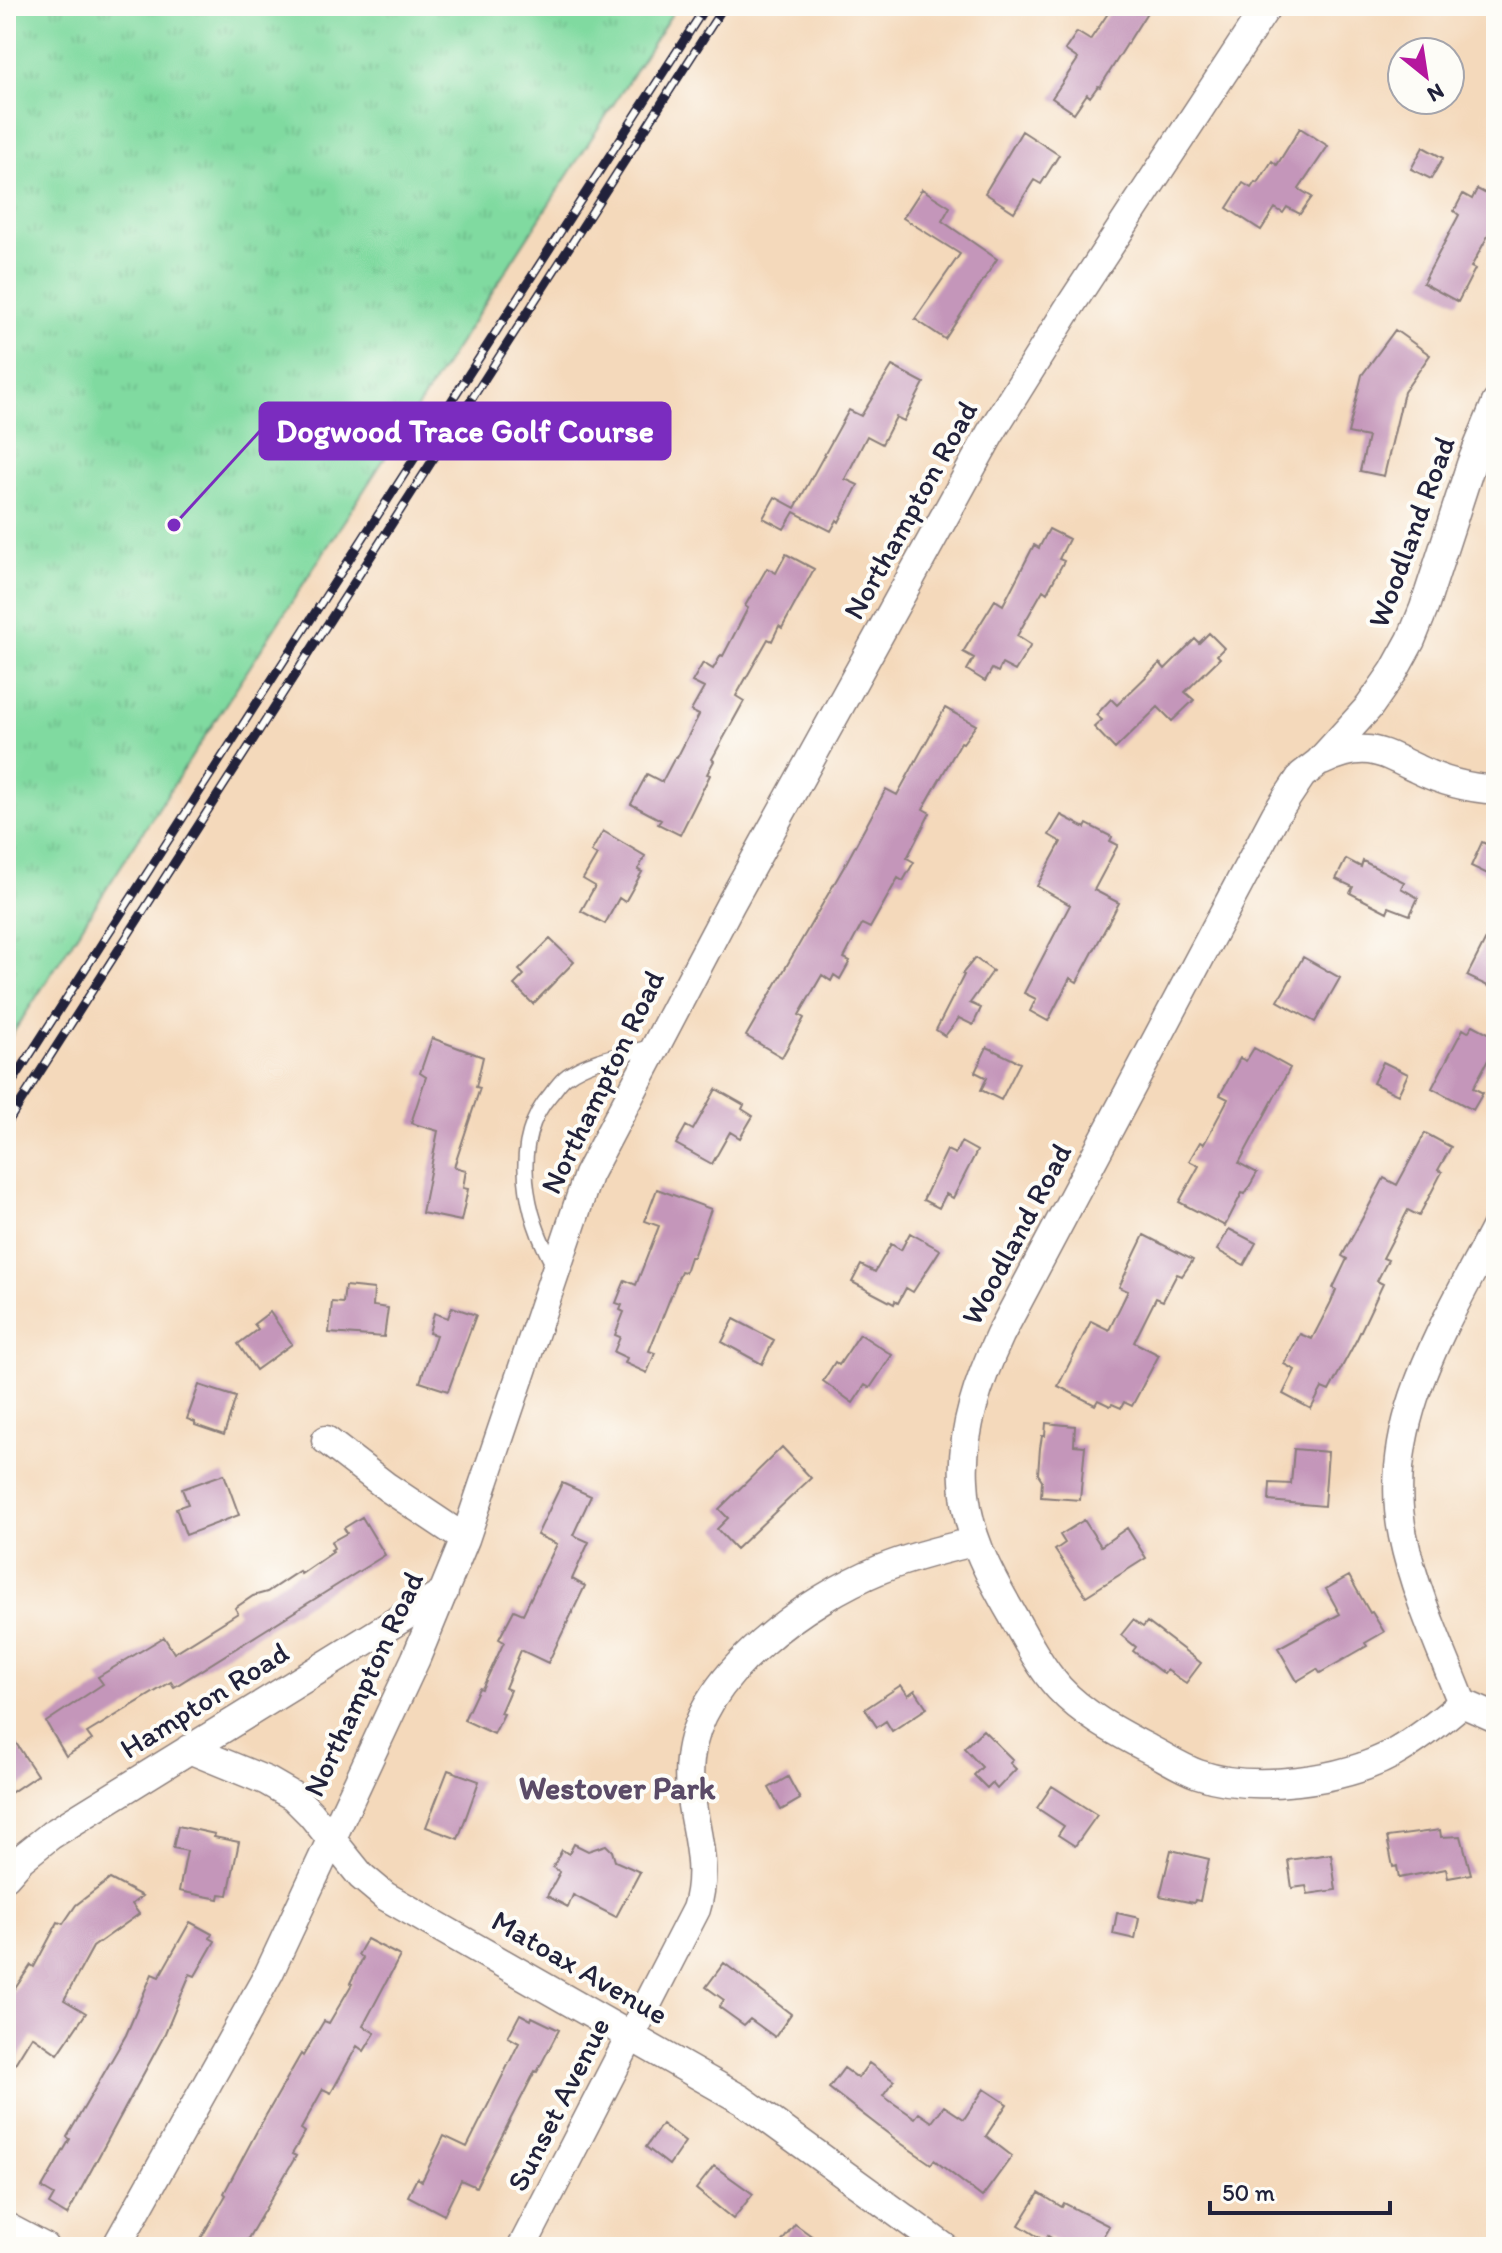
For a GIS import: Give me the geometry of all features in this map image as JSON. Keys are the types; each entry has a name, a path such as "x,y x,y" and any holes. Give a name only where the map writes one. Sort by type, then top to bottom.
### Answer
{"street":[{"name":"Northampton Road","path":"116,2247 269,1973 444,1592 515,1398 555,1268 588,1175 730,905 990,434 1068,309 1267,6"},
{"name":"Woodland Road","path":"1462,1703 1422,1737 1390,1755 1354,1769 1315,1778 1275,1782 1241,1782 1198,1774 1112,1729 1058,1687 1020,1630 984,1567 967,1514 964,1479 965,1444 974,1402 989,1359 1276,814 1302,775 1319,762 1369,707 1411,640 1471,464 1496,403"},
{"path":"1319,762 1339,753 1360,749 1382,752 1449,782 1496,790"},
{"path":"1496,1226 1419,1378 1409,1407 1400,1454 1398,1494 1402,1533 1414,1578 1462,1703 1496,1718"},
{"path":"326,1440 387,1487 465,1539"},
{"name":"Sunset Avenue","path":"522,2247 696,1909 704,1869 693,1809 689,1760 695,1735 708,1705 725,1678 748,1654 797,1617 850,1584 930,1552 974,1542"},
{"name":"Hampton Road","path":"6,1876 21,1859 51,1835 444,1592"},
{"name":"Matoax Avenue","path":"189,1749 267,1781 293,1796 361,1876 385,1896 742,2100 944,2247"},
{"path":"6,2227 44,2247"}],"lane":[{"path":"555,1268 533,1218 526,1182 524,1155 533,1124 545,1100 567,1076 597,1062 655,1046"}],"green space":[{"path":"6,6 677,6 6,1044"}],"building":[{"path":"1113,6 1151,6 1100,87 1090,97 1087,94 1074,113 1052,98 1078,59 1065,50 1077,32 1090,40"},
{"path":"1300,128 1328,146 1299,189 1312,197 1300,214 1287,207 1283,213 1275,208 1261,230 1227,208 1243,183 1251,188 1255,182 1258,183 1272,161 1277,165"},
{"path":"1022,131 1059,155 1041,184 1034,180 1014,212 985,193"},
{"path":"1423,147 1443,158 1431,179 1411,169"},
{"path":"922,189 950,207 942,221 997,259 945,339 915,319 960,254 903,218"},
{"path":"1477,189 1496,199 1496,235 1490,232 1471,267 1475,269 1458,302 1423,283 1459,215 1454,211 1463,194 1472,199"},
{"path":"1395,330 1430,355 1404,392 1384,476 1360,471 1368,437 1348,433 1362,375"},
{"path":"892,366 924,383 904,421 896,417 882,444 867,436 845,479 858,485 839,522 837,520 831,531 794,512 784,529 763,518 775,497 795,508 849,410 861,416"},
{"path":"1049,529 1069,539 1059,559 1064,561 1047,593 1043,590 1017,636 1031,645 1015,671 1002,664 998,672 992,669 985,681 967,670 974,658 963,652 995,600 1003,605 1034,545 1039,548"},
{"path":"786,554 814,569 782,628 779,626 772,641 768,639 736,696 744,701 712,759 714,761 707,774 710,775 680,835 658,824 661,820 631,804 647,774 662,782 677,758 699,715 691,711 704,688 692,682 703,663 713,669 723,656 748,608 745,606 767,568 776,573"},
{"path":"1209,633 1224,648 1217,655 1220,658 1185,692 1194,700 1172,721 1158,707 1115,749 1094,727 1102,720 1096,715 1111,699 1117,705 1160,663 1165,669 1195,639 1199,643"},
{"path":"945,708 976,725 961,742 923,809 930,813 907,858 914,862 903,881 898,878 870,928 862,924 844,958 850,961 840,979 834,975 831,981 822,975 799,1015 804,1018 782,1057 746,1036 886,789 897,795"},
{"path":"1061,815 1085,828 1087,824 1112,837 1110,841 1118,845 1094,890 1119,903 1077,982 1070,978 1048,1021 1030,1011 1036,999 1024,993 1070,905 1037,886 1061,842 1049,835"},
{"path":"603,831 645,856 638,870 642,872 625,902 619,898 605,924 581,911 595,886 583,879 597,855 591,852"},
{"path":"1482,842 1496,849 1496,878 1471,866"},
{"path":"1346,859 1361,867 1363,861 1404,882 1401,888 1418,898 1410,915 1389,907 1387,912 1350,893 1353,887 1336,879"},
{"path":"1496,919 1496,990 1467,976"},
{"path":"550,939 574,962 533,1004 514,985 524,975 519,970"},
{"path":"1303,957 1340,978 1315,1022 1278,1001"},
{"path":"975,958 993,971 970,1003 981,1008 973,1025 959,1018 945,1036 936,1030 962,974"},
{"path":"1473,1025 1496,1037 1496,1045 1473,1088 1483,1093 1473,1110 1432,1088 1463,1029 1468,1032"},
{"path":"432,1038 483,1057 476,1087 480,1088 454,1167 466,1170 463,1188 468,1189 461,1221 422,1213 438,1131 411,1123 426,1077 420,1073"},
{"path":"987,1047 1020,1063 1001,1100 981,1090 987,1078 975,1072"},
{"path":"1254,1048 1290,1068 1239,1163 1257,1173 1245,1194 1242,1193 1225,1226 1179,1202 1199,1166 1189,1161 1200,1142 1204,1144 1228,1099 1220,1095 1240,1058 1246,1061"},
{"path":"1383,1062 1408,1074 1398,1095 1373,1083"},
{"path":"716,1089 744,1105 742,1109 753,1116 740,1138 730,1132 712,1164 676,1144 686,1126 693,1130"},
{"path":"1425,1133 1451,1147 1438,1170 1442,1172 1419,1216 1408,1210 1383,1258 1388,1260 1377,1281 1383,1284 1357,1339 1329,1391 1322,1388 1311,1409 1283,1394 1295,1370 1284,1364 1300,1334 1312,1339 1336,1290 1333,1288 1347,1259 1342,1256 1384,1178 1397,1185"},
{"path":"961,1142 977,1151 953,1198 946,1194 939,1208 923,1200 947,1150 955,1154"},
{"path":"657,1189 711,1209 693,1257 690,1257 685,1272 681,1271 649,1351 655,1353 647,1373 625,1363 627,1358 614,1352 620,1337 615,1335 624,1312 620,1310 622,1305 616,1303 625,1280 636,1285 659,1226 645,1221"},
{"path":"1229,1229 1256,1243 1244,1265 1217,1250"},
{"path":"910,1233 940,1250 913,1292 906,1288 898,1303 895,1301 894,1304 852,1282 861,1265 875,1272 891,1244 901,1250"},
{"path":"1144,1235 1193,1260 1182,1276 1177,1274 1163,1301 1156,1298 1134,1342 1159,1355 1132,1406 1124,1402 1121,1408 1098,1400 1095,1405 1058,1386 1091,1321 1109,1330 1128,1291 1119,1287"},
{"path":"345,1286 374,1289 373,1306 388,1308 384,1337 329,1333 332,1302 343,1303"},
{"path":"452,1307 476,1315 448,1391 420,1382 436,1335 429,1333 434,1313 448,1318"},
{"path":"270,1312 292,1344 256,1370 238,1344 258,1329 254,1324"},
{"path":"734,1319 774,1340 762,1364 722,1342"},
{"path":"860,1334 892,1355 870,1388 865,1385 853,1403 823,1381 835,1362 839,1365"},
{"path":"199,1385 236,1397 224,1435 187,1419"},
{"path":"1046,1423 1075,1426 1074,1445 1085,1446 1080,1500 1041,1497 1042,1480 1038,1474"},
{"path":"782,1447 811,1478 736,1549 717,1529 728,1518 719,1509"},
{"path":"1294,1449 1328,1452 1324,1506 1269,1501 1270,1483 1291,1484"},
{"path":"224,1474 239,1515 186,1535 176,1508 188,1504 182,1489"},
{"path":"562,1483 591,1496 573,1535 589,1542 572,1579 585,1586 548,1663 521,1650 505,1688 510,1690 500,1713 504,1714 494,1734 464,1720 504,1642 499,1639 514,1610 523,1614 557,1544 537,1535"},
{"path":"362,1517 385,1555 174,1687 171,1682 87,1733 92,1740 66,1756 46,1722 103,1684 98,1677 164,1637 174,1653 238,1613 235,1608 253,1596 267,1592 299,1571 301,1574 333,1552 331,1542 347,1533 344,1528"},
{"path":"1084,1520 1101,1546 1127,1528 1146,1558 1086,1596 1055,1550 1065,1543 1060,1535"},
{"path":"1349,1576 1384,1632 1365,1643 1367,1646 1320,1673 1317,1669 1297,1681 1278,1648 1340,1614 1326,1589"},
{"path":"1133,1620 1143,1627 1147,1622 1201,1663 1186,1683 1167,1670 1164,1674 1133,1651 1136,1647 1121,1635"},
{"path":"901,1685 908,1695 915,1690 927,1708 892,1731 886,1721 877,1727 865,1709"},
{"path":"6,1728 37,1775 6,1796"},
{"path":"983,1730 1013,1760 1010,1763 1016,1769 997,1789 992,1783 987,1788 974,1775 982,1767 964,1748"},
{"path":"448,1770 479,1781 458,1839 426,1827"},
{"path":"788,1777 800,1799 781,1810 769,1788"},
{"path":"1052,1786 1097,1815 1075,1846 1058,1835 1064,1826 1037,1808"},
{"path":"178,1826 239,1842 228,1895 220,1894 219,1899 179,1891 187,1851 173,1848"},
{"path":"1440,1830 1441,1837 1461,1836 1471,1874 1448,1878 1446,1869 1399,1878 1397,1866 1393,1867 1387,1837"},
{"path":"574,1844 588,1851 606,1845 615,1861 640,1872 616,1917 573,1895 568,1907 547,1896 560,1872 553,1867 562,1850 569,1854"},
{"path":"1171,1850 1209,1859 1200,1901 1195,1900 1194,1903 1160,1896"},
{"path":"1331,1854 1336,1890 1308,1894 1306,1886 1292,1888 1288,1860"},
{"path":"110,1879 142,1896 132,1904 139,1914 93,1947 64,2000 86,2013 58,2054 32,2036 6,2078 6,2002 31,1965 34,1967 58,1922 63,1924 76,1905"},
{"path":"1117,1913 1139,1918 1135,1939 1113,1934"},
{"path":"190,1922 212,1934 210,1938 215,1941 195,1976 190,1974 165,2034 67,2215 49,2204 54,2195 42,2188 70,2139 67,2137 126,2035 152,1974 159,1977"},
{"path":"367,1939 400,1956 363,2026 375,2033 364,2051 357,2046 331,2093 323,2089 301,2129 305,2132 292,2154 296,2156 243,2247 196,2247 301,2054 303,2056 324,2021 329,2023 352,1984 363,1958 358,1955"},
{"path":"724,1963 791,2014 775,2037 750,2019 744,2025 719,2007 724,2000 706,1987"},
{"path":"520,2014 559,2030 476,2187 461,2180 444,2215 408,2196 417,2178 422,2181 444,2136 467,2147 519,2043 508,2037"},
{"path":"869,2063 894,2081 883,2096 915,2118 919,2113 932,2122 944,2106 964,2119 984,2089 1007,2104 986,2136 1012,2156 982,2197 934,2160 931,2164 899,2142 829,2088 844,2068 858,2078"},
{"path":"662,2124 685,2142 669,2165 646,2147"},
{"path":"714,2166 753,2194 733,2219 696,2189"},
{"path":"1039,2193 1062,2207 1064,2203 1109,2226 1097,2247 1065,2247 1048,2236 1045,2241 1019,2225"},
{"path":"795,2224 827,2247 778,2247"}],"railway":[{"path":"6,1092 706,6"},
{"path":"6,1125 724,6"}],"place":[{"name":"Dogwood Trace Golf Course","path":"174,525"}],"district":[{"name":"Westover Park","path":"617,1788"}]}
